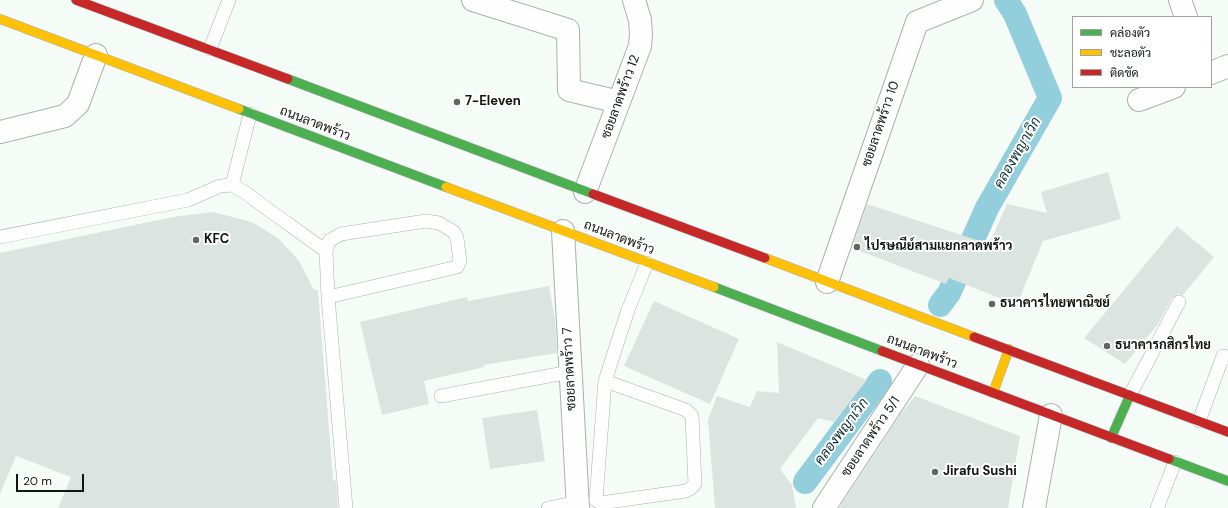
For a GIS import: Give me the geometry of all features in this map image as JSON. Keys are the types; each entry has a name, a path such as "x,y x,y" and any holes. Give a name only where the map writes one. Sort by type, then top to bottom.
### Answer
{"main road":[{"path":"76,0 1228,432"},
{"name":"ถนนลาดพร้าว","path":"0,19 1228,481"},
{"path":"993,393 1009,349"},
{"path":"1111,438 1130,395"}],"street":[{"path":"473,0 568,30 569,90 619,102"},
{"name":"ซอยลาดพร้าว 12","path":"585,192 640,46 640,20 634,0"},
{"path":"1180,0 1186,16"},
{"name":"ซอยลาดพร้าว 10","path":"827,282 916,22 969,1"},
{"path":"0,132 65,116 78,104 96,55"},
{"path":"1212,73 1228,66"},
{"path":"1139,100 1171,88"},
{"name":"ซอยลาดพร้าว 7","path":"563,231 578,505"},
{"name":"ซอยลาดพร้าว 5/1","path":"824,508 918,365"},
{"path":"1034,508 1051,415"}],"lane":[{"path":"210,50 229,0"},
{"path":"232,185 250,114"},
{"path":"0,237 188,200 220,186 232,185 246,193 326,251"},
{"path":"328,297 457,267 460,261 457,238 454,232 439,222 426,221 341,234 329,241 326,251 328,297 346,508"},
{"path":"605,381 686,410 692,416 694,484 691,488 686,491 601,503 596,500 605,381 628,310 647,263"},
{"path":"1130,395 1179,302"},
{"path":"1199,421 1223,356 1228,358"},
{"path":"441,396 570,372"},
{"path":"1158,508 1175,462"},
{"path":"548,508 578,505"}],"building":[{"path":"1108,172 1121,219 1043,241 1017,305 949,278 946,284 852,248 867,204 989,244 1007,204 1047,213 1041,192"},
{"path":"213,212 252,222 278,238 299,261 313,288 318,291 333,480 336,481 338,508 58,508 71,477 16,456 0,494 0,253 173,217"},
{"path":"1177,226 1214,257 1183,295 1178,294 1172,298 1158,324 1125,364 1084,338"},
{"path":"549,286 555,319 557,353 483,365 484,367 424,381 429,404 382,415 360,322 467,297 468,301"},
{"path":"654,301 739,339 710,404 624,366"},
{"path":"777,342 867,380 834,422 818,418 780,469 792,485 796,508 715,508 708,420 717,396 750,407 757,391 779,393"},
{"name":"Jirafu Sushi","path":"915,396 1020,436 1008,508 839,508 900,415"},
{"path":"537,410 545,461 490,469 482,418"}],"waterway":[{"name":"คลองพญาเวิก","path":"940,305 949,293 987,208 1050,98 1015,14 1006,0"},
{"name":"คลองพญาเวิก","path":"805,482 880,381"}],"traffic: fast":[{"path":"288,79 593,194"},
{"path":"239,109 446,187"},
{"path":"714,287 882,351"},
{"path":"1111,438 1130,395"},
{"path":"1169,459 1228,481"}],"traffic: slow":[{"path":"0,19 239,109"},
{"path":"446,187 714,287"},
{"path":"765,258 974,337"},
{"path":"993,393 1009,349"}],"traffic: jam":[{"path":"76,0 288,79"},
{"path":"593,194 765,258"},
{"path":"974,337 1228,432"},
{"path":"882,351 1169,459"}],"place":[{"name":"7-Eleven","path":"457,102"},
{"name":"KFC","path":"196,240"},
{"name":"ไปรษณีย์สามแยกลาดพร้าว","path":"857,247"},
{"name":"ธนาคารไทยพาณิชย์","path":"992,304"},
{"name":"ธนาคารกสิกรไทย","path":"1107,346"},
{"name":"Jirafu Sushi","path":"935,472"}]}
